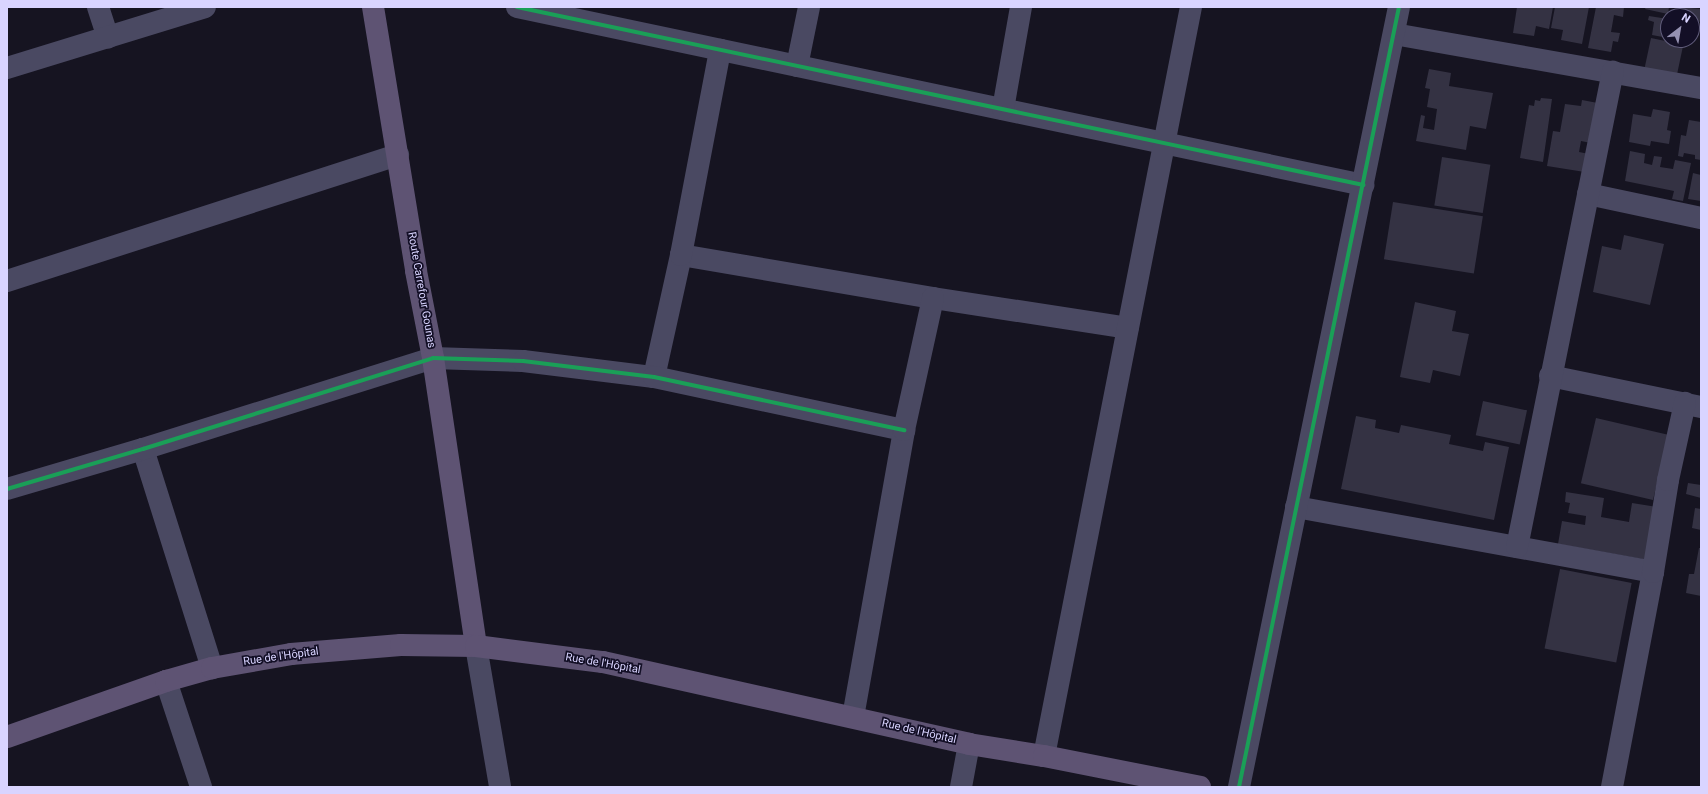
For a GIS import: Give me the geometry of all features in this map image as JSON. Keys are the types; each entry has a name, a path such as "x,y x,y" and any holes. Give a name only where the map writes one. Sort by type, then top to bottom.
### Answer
{"main road":[{"name":"Route Carrefour Gounas","path":"373,7 433,358 476,646"},
{"name":"Rue de l'Hôpital","path":"7,737 166,681 212,668 290,654 401,645 476,646 603,662 969,744 1044,756 1200,787"}],"street":[{"path":"98,7 108,37"},
{"path":"7,68 205,7"},
{"path":"517,7 1363,185"},
{"path":"797,66 809,7"},
{"path":"1003,109 1022,7"},
{"path":"1044,756 1191,7"},
{"path":"1239,787 1399,7"},
{"path":"1394,34 1701,88"},
{"path":"654,377 681,256 720,50"},
{"path":"1517,547 1538,454 1550,376 1613,72"},
{"path":"7,281 398,156"},
{"path":"1588,194 1701,218"},
{"path":"681,256 933,298 1128,328"},
{"path":"853,717 904,430 933,298"},
{"path":"7,489 143,449 433,358 523,361 654,377 904,430"},
{"path":"1550,376 1693,405 1668,480 1653,572 1612,787"},
{"path":"143,449 212,668"},
{"path":"1296,507 1653,572"},
{"path":"476,646 500,787"},
{"path":"166,681 201,787"},
{"path":"961,787 969,744"}],"building":[{"path":"1517,7 1553,7 1549,29 1536,26 1534,36 1513,33"},
{"path":"1555,7 1589,7 1582,44 1561,40 1563,30 1551,28"},
{"path":"1596,7 1624,7 1623,17 1614,15 1611,32 1620,33 1618,42 1613,41 1611,52 1588,48"},
{"path":"1646,7 1669,7 1660,8 1660,12 1645,9"},
{"path":"1700,9 1701,9 1700,22"},
{"path":"1649,16 1660,18 1660,36 1652,35 1654,22 1648,20"},
{"path":"1651,38 1660,40 1660,48 1683,48 1676,77 1644,70"},
{"path":"1429,69 1451,73 1449,86 1493,93 1486,129 1470,126 1466,150 1416,141 1421,115 1425,116 1423,128 1434,130 1437,109 1427,107 1430,89 1425,88"},
{"path":"1541,98 1552,99 1543,162 1520,158 1529,105 1534,106 1535,100 1540,101"},
{"path":"1582,100 1603,104 1596,144 1581,141 1579,152 1594,155 1591,173 1547,166 1553,131 1560,132 1565,104 1581,106"},
{"path":"1653,109 1670,112 1667,130 1671,131 1669,144 1651,141 1650,146 1629,142 1633,114 1651,117"},
{"path":"1689,120 1701,122 1701,160 1695,159 1695,155 1684,153 1683,157 1678,156 1681,135 1686,136"},
{"path":"1630,151 1645,154 1644,163 1652,165 1654,156 1662,157 1660,167 1673,169 1675,160 1691,163 1683,201 1672,199 1674,191 1625,181"},
{"path":"1442,157 1490,165 1483,213 1434,205"},
{"path":"1693,173 1701,175 1701,201 1688,199"},
{"path":"1393,202 1483,216 1474,274 1384,259"},
{"path":"1624,235 1664,244 1650,305 1593,292 1602,246 1621,250"},
{"path":"1415,302 1456,311 1452,331 1469,334 1460,376 1433,370 1430,383 1400,377"},
{"path":"1483,401 1527,410 1520,445 1476,435"},
{"path":"1356,416 1376,420 1375,428 1399,433 1401,425 1451,435 1449,444 1483,451 1485,442 1509,447 1494,520 1341,489"},
{"path":"1596,418 1668,435 1653,500 1581,483"},
{"path":"1688,483 1701,485 1701,498 1686,494"},
{"path":"1566,492 1604,498 1601,517 1629,522 1632,503 1657,507 1648,560 1558,544 1562,521 1585,525 1586,516 1568,513 1570,503 1565,502"},
{"path":"1695,508 1701,509 1701,530 1692,528"},
{"path":"1699,548 1701,548 1701,596 1686,593 1689,574 1694,574"},
{"path":"1560,569 1632,583 1616,662 1545,649"}],"cycle path":[{"path":"517,7 1363,185"},
{"path":"1239,787 1399,7"},
{"path":"7,489 143,449 433,358 523,361 654,377 904,430"}]}
